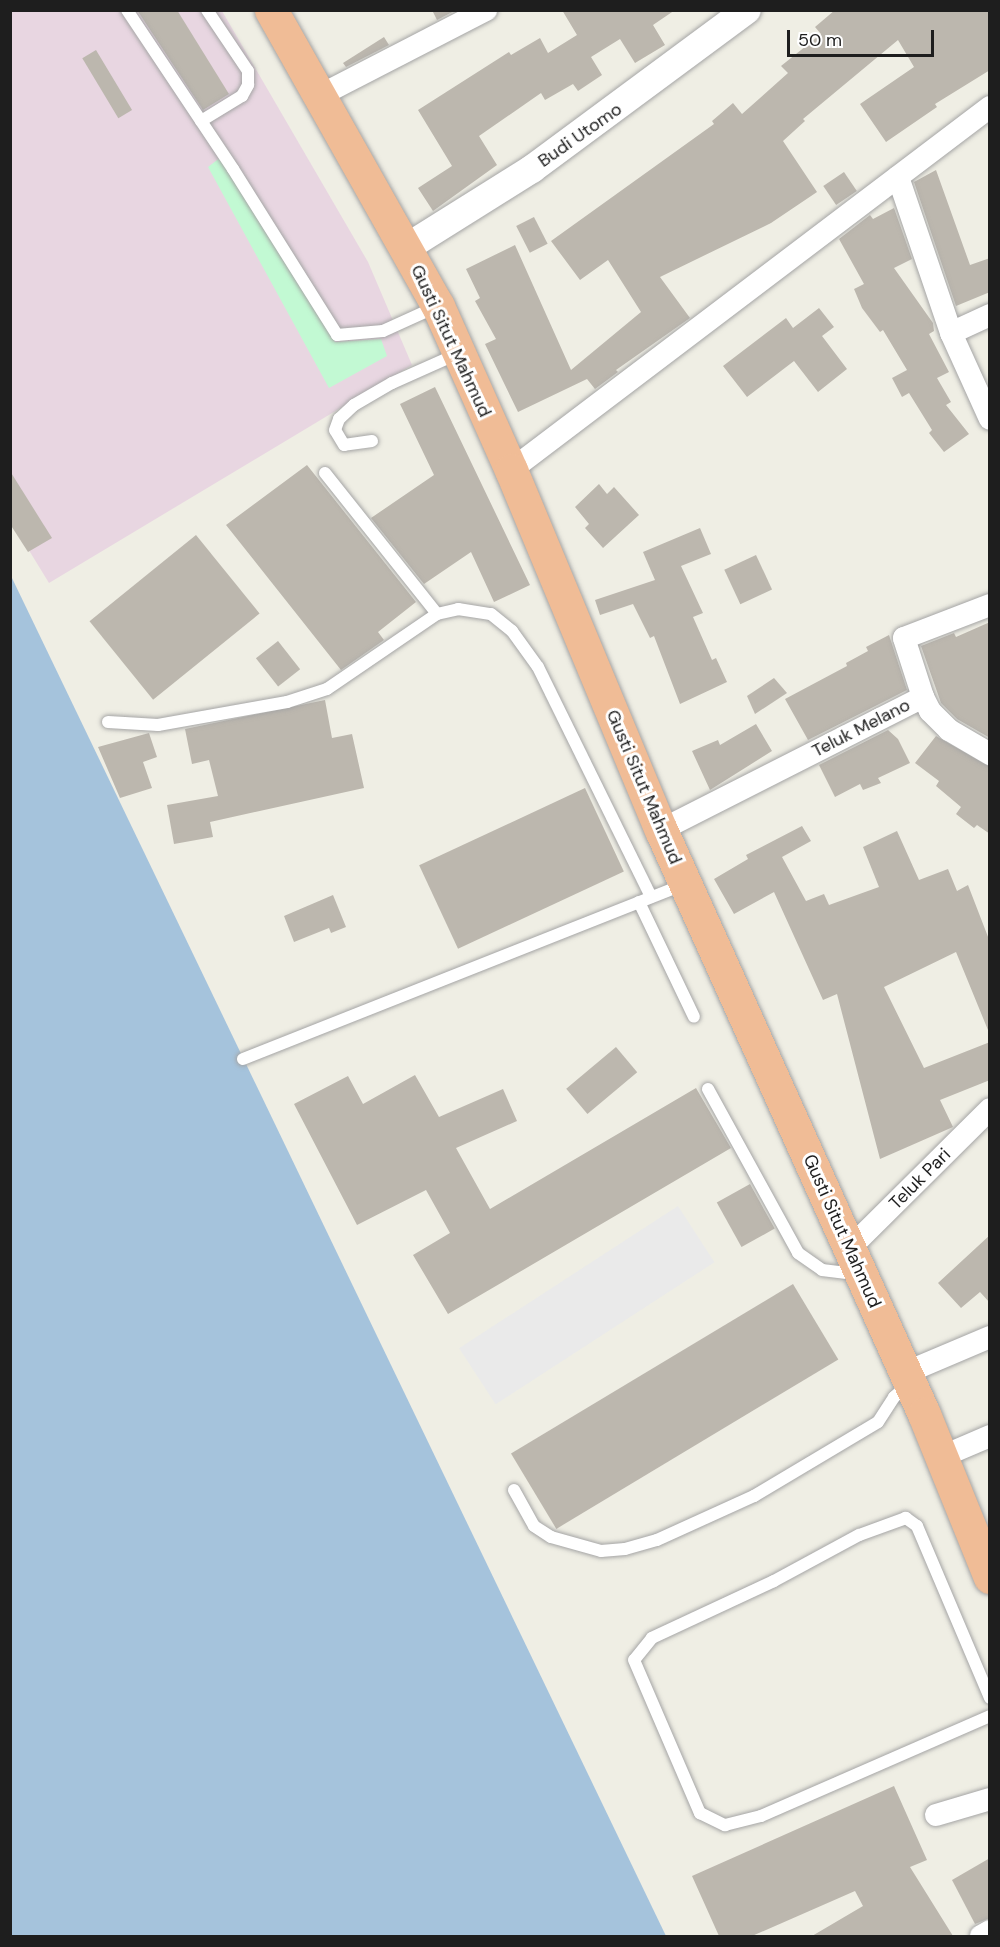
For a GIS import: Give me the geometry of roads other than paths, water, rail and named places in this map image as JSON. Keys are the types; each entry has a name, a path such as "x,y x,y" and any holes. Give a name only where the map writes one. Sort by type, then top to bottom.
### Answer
{"highway":[{"name":"Gusti Situt Mahmud","path":"272,10 438,306 511,470 661,830 908,1378 990,1577"}],"street":[{"path":"321,95 486,10"},
{"name":"Budi Utomo","path":"406,248 532,169 747,10"},
{"path":"511,470 990,107"},
{"path":"898,177 951,333 990,419"},
{"path":"951,333 990,315"},
{"name":"Teluk Melano","path":"661,830 923,696 904,638 990,605"},
{"path":"923,696 930,711 949,730 990,754"},
{"name":"Teluk Pari","path":"855,1261 990,1109"},
{"path":"908,1378 990,1337"},
{"path":"941,1457 990,1436"},
{"path":"936,1815 990,1799"},
{"path":"981,1936 990,1931"}],"lane":[{"path":"127,10 201,120 337,335 382,331 438,306"},
{"path":"201,120 242,96 248,85 248,70 207,10"},
{"path":"372,441 344,445 335,430 339,419 354,405 402,377 458,353"},
{"path":"325,472 437,614"},
{"path":"108,722 158,725 220,717 303,697 327,689 437,614 458,609 491,614 525,646 651,897"},
{"path":"243,1059 685,883"},
{"path":"639,902 694,1017"},
{"path":"708,1089 798,1253 822,1270 855,1261"},
{"path":"514,1490 534,1526 551,1537 601,1551 626,1549 657,1540 754,1496 878,1422 908,1378"},
{"path":"990,1698 917,1526 906,1518 859,1535 774,1581 652,1638 634,1660 700,1813 725,1825 761,1816 990,1716"}],"water":[{"path":"11,576 666,1936 11,1936"}]}
